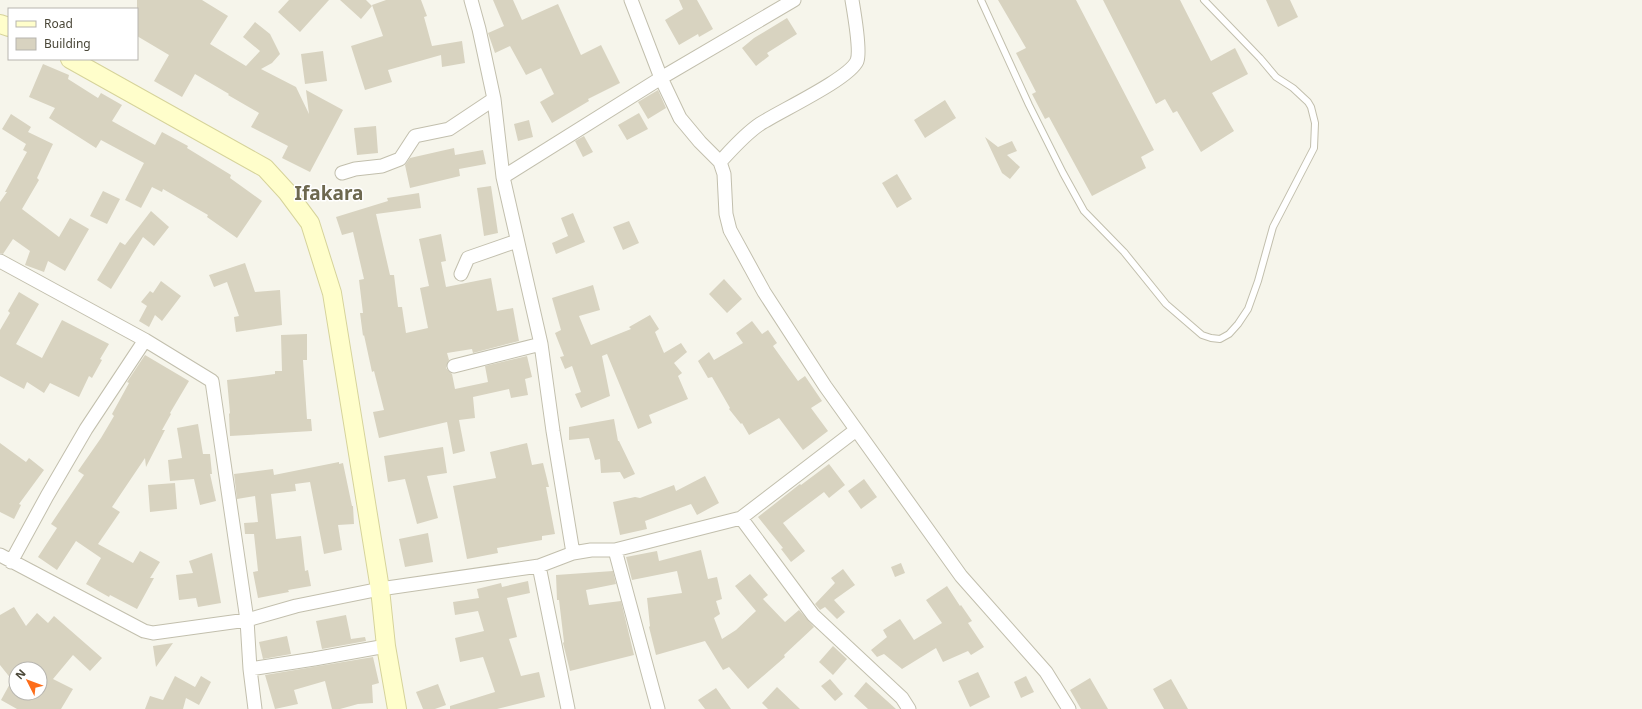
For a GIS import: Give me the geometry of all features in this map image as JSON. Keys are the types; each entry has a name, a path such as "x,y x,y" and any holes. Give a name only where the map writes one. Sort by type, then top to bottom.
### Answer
{"main road":[{"path":"72,60 265,168 287,192 310,223 332,293 380,589 386,646 397,709"}],"street":[{"path":"471,0 479,29 494,99 503,177 541,344 553,431 574,553"},
{"path":"631,0 661,78 680,118 695,137 720,162 726,187 727,220 732,237 764,292 791,335 856,430 964,580 1046,672 1070,709"},
{"path":"720,162 759,124 829,85 853,66 858,57 852,0"},
{"path":"503,177 661,78 790,1"},
{"path":"342,173 355,169 382,166 400,160 415,136 449,129 494,99"},
{"path":"461,274 468,258 517,241"},
{"path":"0,261 145,340 211,380 213,383 247,620 250,669 255,709"},
{"path":"145,340 86,429 6,558 144,631 152,633 247,620 296,606 380,589 539,566 574,553 591,550 615,550 741,518 856,430"},
{"path":"454,366 541,344"},
{"path":"741,518 813,615 902,698 909,709"},
{"path":"615,550 658,709"},
{"path":"539,566 568,709"},
{"path":"250,669 386,646"}],"lane":[{"path":"981,0 1029,105 1084,211 1124,252 1166,304 1202,336 1220,339 1229,334 1248,309 1258,281 1273,227 1314,148 1315,123 1311,107 1308,102 1268,69 1260,58 1204,0"}],"building":[{"path":"137,0 202,0 228,16 210,44 246,66 260,51 243,37 255,22 270,34 280,54 272,63 261,69 296,87 309,114 306,90 343,110 310,172 282,158 288,146 251,127 259,113 195,74 182,97 154,81 169,55 138,37"},
{"path":"289,0 329,0 300,32 278,12"},
{"path":"340,0 366,0 372,6 361,19"},
{"path":"386,0 421,0 427,16 424,17 432,46 462,41 465,63 442,67 441,55 388,70 392,82 365,90 351,46 383,36 372,5"},
{"path":"493,0 513,0 522,20 558,4 581,55 601,45 620,83 588,99 589,101 552,123 540,102 554,94 541,68 526,75 510,46 495,53 488,33 504,26"},
{"path":"679,0 697,0 713,29 699,37 698,34 679,45 665,20 683,9"},
{"path":"998,0 1076,0 1154,150 1141,157 1146,168 1092,196 1049,117 1045,119 1032,94 1036,92 1016,53 1026,48"},
{"path":"1103,0 1180,0 1211,61 1235,48 1248,74 1212,93 1234,131 1201,152 1177,111 1173,113 1165,99 1156,104"},
{"path":"1266,0 1290,0 1298,17 1278,27"},
{"path":"787,18 797,34 767,53 769,56 756,66 742,48 754,38"},
{"path":"323,51 327,81 305,84 301,54"},
{"path":"43,64 69,75 68,79 98,98 101,93 122,105 112,121 155,145 162,132 188,146 187,148 231,175 230,178 262,201 237,238 207,217 208,215 163,189 162,192 152,187 141,208 125,200 144,163 101,140 96,148 49,118 55,108 29,97"},
{"path":"658,90 666,108 648,119 638,102"},
{"path":"945,100 956,118 925,138 914,120"},
{"path":"639,113 648,129 627,140 618,125"},
{"path":"11,114 31,127 28,132 53,144 37,178 39,180 22,209 59,237 70,218 89,229 65,271 48,261 44,272 25,265 30,251 13,239 3,254 0,253 0,202 7,192 5,192 27,152 23,150 26,144 2,129"},
{"path":"529,120 533,137 518,141 514,124"},
{"path":"376,126 378,153 357,155 354,128"},
{"path":"584,136 593,152 583,157 575,141"},
{"path":"985,137 998,147 1012,141 1017,151 1007,155 1020,167 1010,179 1002,173"},
{"path":"454,148 455,155 483,150 486,164 459,169 460,176 410,188 405,165 410,158"},
{"path":"897,174 912,199 897,208 882,183"},
{"path":"491,186 498,233 484,236 477,188"},
{"path":"103,191 120,199 107,224 90,216"},
{"path":"419,193 421,208 376,214 390,275 394,275 398,307 402,307 406,333 428,328 420,288 429,286 419,239 441,234 446,261 441,262 446,287 491,278 497,311 513,308 519,341 473,353 472,349 447,353 449,360 446,368 452,374 455,389 488,382 485,366 527,356 532,377 525,379 528,395 511,398 509,389 473,397 475,418 459,420 465,451 453,454 447,422 379,438 373,412 384,410 374,371 372,372 364,335 363,336 360,313 363,313 359,280 364,279 353,232 342,235 336,217 388,201 387,198"},
{"path":"151,211 169,227 154,246 143,237 111,289 97,280 120,242 125,245"},
{"path":"573,213 585,242 556,254 552,243 568,236 561,218"},
{"path":"629,221 639,243 623,250 613,227"},
{"path":"245,263 255,292 280,290 282,325 236,332 234,317 239,316 227,282 214,287 209,275"},
{"path":"724,279 742,299 727,313 709,294"},
{"path":"161,281 181,296 162,321 155,315 149,327 139,321 147,306 141,302 150,291 153,293"},
{"path":"593,285 600,310 579,316 591,345 631,329 629,327 650,315 659,329 655,332 664,353 681,343 687,352 674,363 682,373 678,376 688,399 649,415 652,423 638,429 607,354 602,356 610,396 581,408 575,394 581,392 572,366 565,369 560,357 564,356 555,333 561,330 552,298"},
{"path":"19,292 39,304 16,344 42,358 62,320 109,344 100,359 102,360 92,378 89,376 79,397 50,383 44,393 27,382 24,389 0,376 0,330 10,313 8,311"},
{"path":"752,321 762,334 768,330 777,343 773,346 798,381 805,376 822,401 811,408 828,431 803,450 779,418 749,435 742,423 741,424 729,409 730,408 712,377 708,378 698,361 709,352 714,360 743,343 736,333"},
{"path":"307,334 307,360 303,360 307,419 311,419 312,431 230,436 230,413 227,380 275,374 275,371 282,371 281,335"},
{"path":"145,355 189,381 170,413 171,414 162,430 165,430 146,467 145,458 112,507 120,512 98,544 133,563 140,551 160,562 150,578 154,578 137,609 110,595 109,597 86,584 101,558 76,541 57,570 38,557 57,528 51,524 84,475 78,471 114,416 112,414 129,383 127,382"},
{"path":"614,419 618,441 635,474 624,479 620,472 601,473 600,459 595,460 589,438 569,440 569,427"},
{"path":"198,424 203,454 210,454 212,474 210,474 216,501 200,505 194,479 170,481 168,460 182,458 177,428"},
{"path":"0,443 26,462 29,458 44,470 19,504 21,505 14,519 0,512"},
{"path":"527,443 532,465 543,463 549,487 546,487 555,534 542,536 542,540 497,548 498,553 467,559 453,486 496,478 490,452"},
{"path":"443,447 447,473 427,476 438,518 417,524 405,479 388,482 384,456"},
{"path":"339,462 339,464 343,463 353,506 354,524 338,525 342,550 324,554 310,482 295,484 296,491 271,494 276,539 301,536 305,571 308,570 311,586 258,598 253,572 258,571 254,534 245,534 244,523 258,522 255,496 237,499 234,474 273,469 274,475"},
{"path":"829,464 845,485 829,498 824,492 783,523 805,551 791,562 781,549 783,548 758,517 800,484 801,485"},
{"path":"705,476 719,503 697,515 691,504 645,521 647,529 620,535 613,502 635,497 640,498 674,485 676,491"},
{"path":"864,479 877,497 861,509 848,491"},
{"path":"175,483 177,509 150,512 148,485"},
{"path":"428,533 433,562 405,567 399,539"},
{"path":"701,550 708,579 717,577 722,599 716,601 720,614 714,618 722,639 736,630 756,611 735,586 750,574 768,595 763,599 785,622 799,610 814,627 784,655 785,657 748,689 729,667 723,670 705,641 656,655 649,627 647,598 682,593 677,571 632,580 626,557 657,551 659,561"},
{"path":"212,553 221,603 198,607 196,598 179,600 176,575 193,573 189,561"},
{"path":"901,563 905,573 895,577 891,567"},
{"path":"843,569 855,585 834,600 845,612 837,619 825,607 820,610 815,604 835,583 831,578"},
{"path":"613,571 616,584 586,590 589,605 621,601 634,655 570,671 563,643 559,600 557,600 556,575"},
{"path":"528,581 530,593 507,598 517,637 509,639 521,676 539,672 545,697 497,709 450,709 450,706 495,692 483,657 460,662 455,638 484,631 478,611 455,615 453,602 479,598 477,589 501,583 502,587"},
{"path":"947,586 972,621 968,623 984,647 971,655 968,651 943,662 936,648 902,669 884,654 877,657 871,650 887,637 883,630 900,619 914,640 942,623 926,600"},
{"path":"14,607 26,626 37,613 48,623 54,616 102,658 90,671 73,655 53,679 73,689 61,709 17,709 1,700 8,687 8,701 48,701 48,661 8,661 8,675 0,665 0,615"},
{"path":"346,615 351,639 365,637 366,641 322,649 316,621"},
{"path":"287,636 291,654 263,659 259,642"},
{"path":"173,643 156,667 153,646"},
{"path":"833,646 847,659 833,675 819,662"},
{"path":"373,657 379,683 372,685 373,703 332,709 325,681 294,690 298,704 275,709 265,675"},
{"path":"978,672 990,697 970,707 958,681"},
{"path":"175,676 195,687 201,676 211,682 199,705 186,698 183,709 145,709 150,696 163,700"},
{"path":"1026,676 1034,692 1021,698 1014,682"},
{"path":"1090,678 1108,709 1081,709 1070,690"},
{"path":"830,679 843,694 835,701 821,686"},
{"path":"1171,679 1188,709 1164,709 1153,689"},
{"path":"866,682 896,709 868,709 854,696"},
{"path":"438,684 446,705 435,709 423,709 416,692"},
{"path":"777,687 800,709 768,709 762,703"},
{"path":"716,688 731,709 705,709 698,700"}],"district":[{"name":"Ifakara","path":"329,193"}]}
